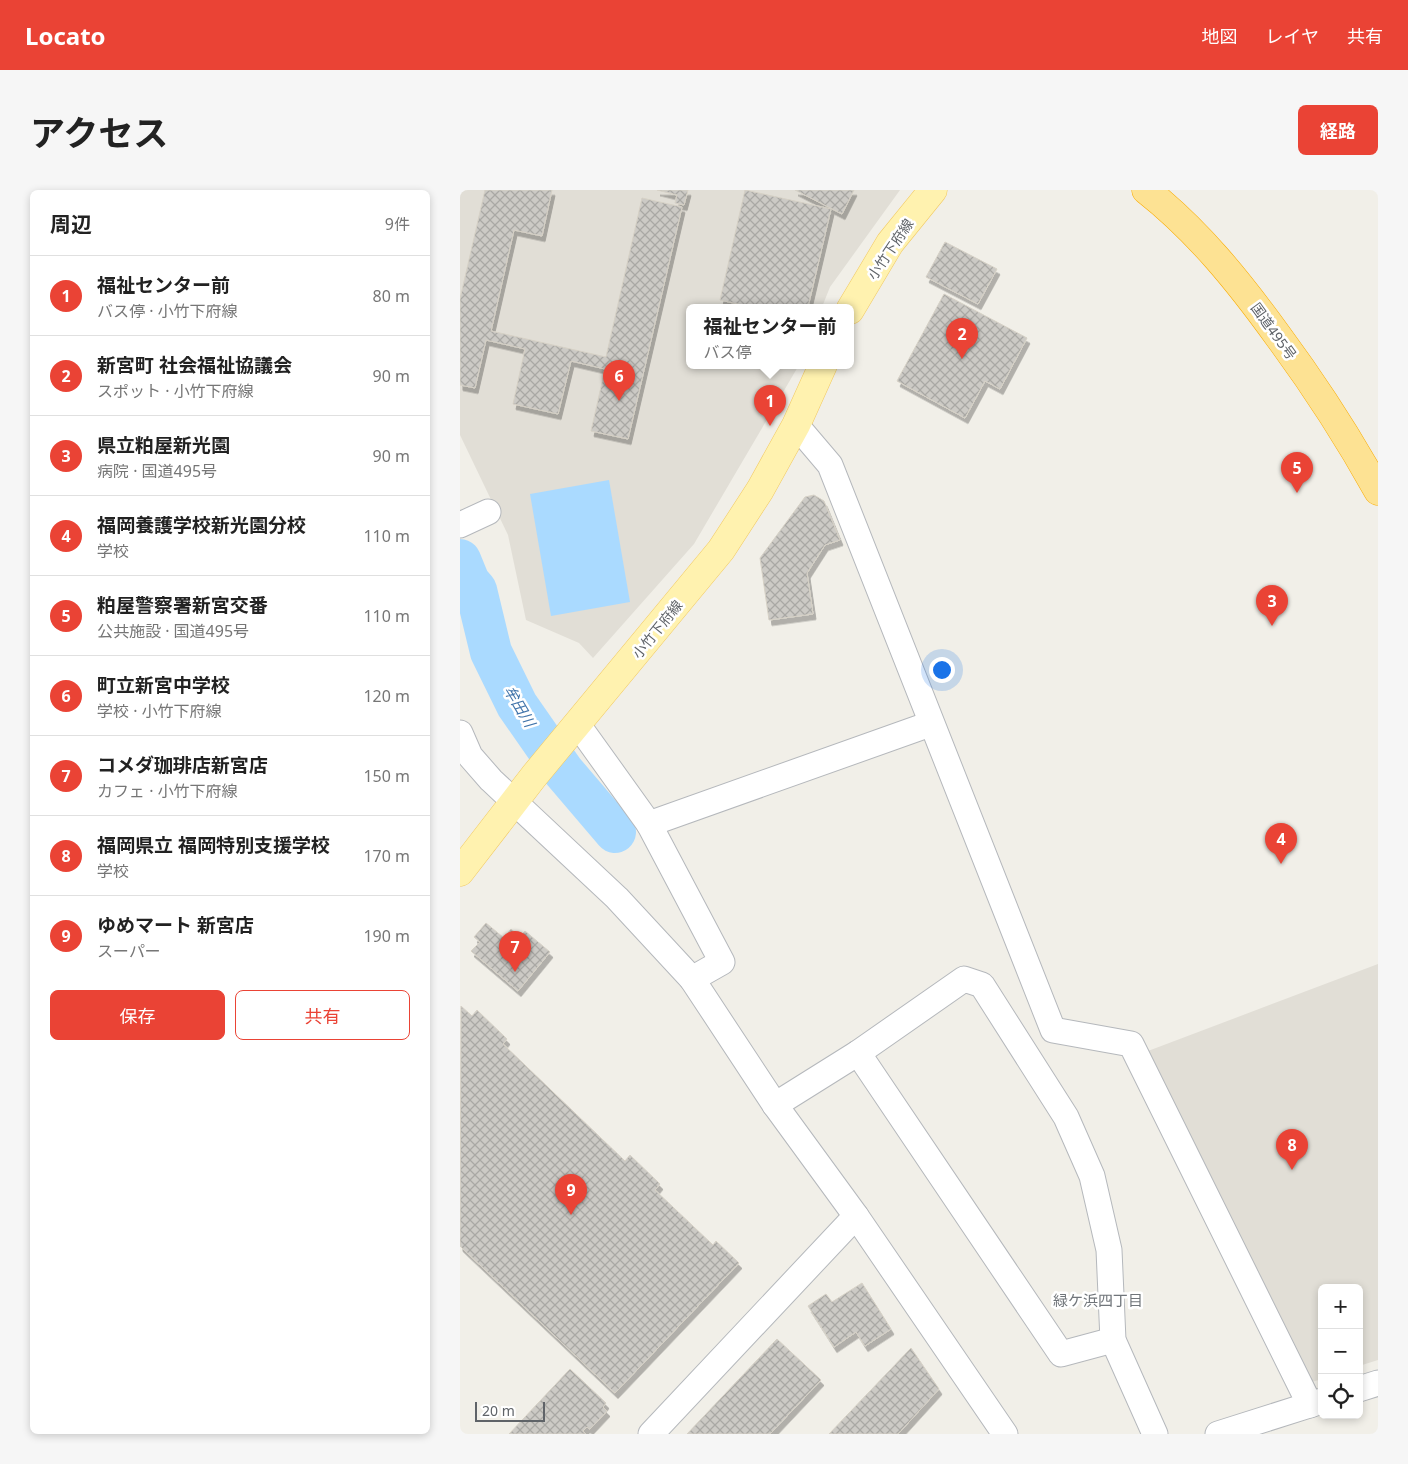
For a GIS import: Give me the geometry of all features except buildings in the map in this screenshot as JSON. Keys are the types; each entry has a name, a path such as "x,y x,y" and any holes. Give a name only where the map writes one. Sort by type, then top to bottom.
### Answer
{"highway":[{"name":"国道495号","path":"1146,190 1189,228 1244,289 1320,393 1378,492"}],"main road":[{"name":"小竹下府線","path":"854,304 890,243 933,190"},
{"name":"小竹下府線","path":"460,872 534,776 721,550 760,490 796,425 822,369"}],"street":[{"path":"796,425 830,465 930,724 1053,1030 1131,1044 1316,1403 1218,1434"},
{"path":"460,524 488,512"},
{"path":"649,824 930,724"},
{"path":"573,730 649,824 722,962 692,979"},
{"path":"460,733 470,756 491,780 617,898 692,979 775,1105 856,1216 1005,1434"},
{"path":"775,1105 858,1053 964,980 982,985 1066,1117 1092,1176 1109,1250 1113,1340 1155,1434"},
{"path":"858,1053 1061,1354 1113,1340"},
{"path":"652,1434 856,1216"},
{"path":"1363,1388 1378,1383"}],"shaded area":[{"path":"460,190 900,190 830,287 823,304 686,304 686,369 797,369 694,544 593,658 579,643 526,620 508,535 460,435"},
{"path":"1378,964 1378,1360 1363,1365 1363,1284 1318,1284 1318,1380 1308,1383 1148,1051"}],"water":[{"path":"609,480 630,602 551,616 530,494"}],"waterway":[{"name":"牟田川","path":"460,560 469,582 476,590 491,652 517,705 563,771 615,832"}],"place":[{"name":"新宮町 社会福祉協議会","path":"962,359"},
{"name":"町立新宮中学校","path":"619,401"},
{"name":"福祉センター前","path":"770,426"},
{"name":"粕屋警察署新宮交番","path":"1297,493"},
{"name":"県立粕屋新光園","path":"1272,626"},
{"name":"福岡養護学校新光園分校","path":"1281,864"},
{"name":"コメダ珈琲店新宮店","path":"515,972"},
{"name":"福岡県立 福岡特別支援学校","path":"1292,1170"},
{"name":"ゆめマート 新宮店","path":"571,1215"}],"district":[{"name":"緑ケ浜四丁目","path":"1098,1300"}]}
